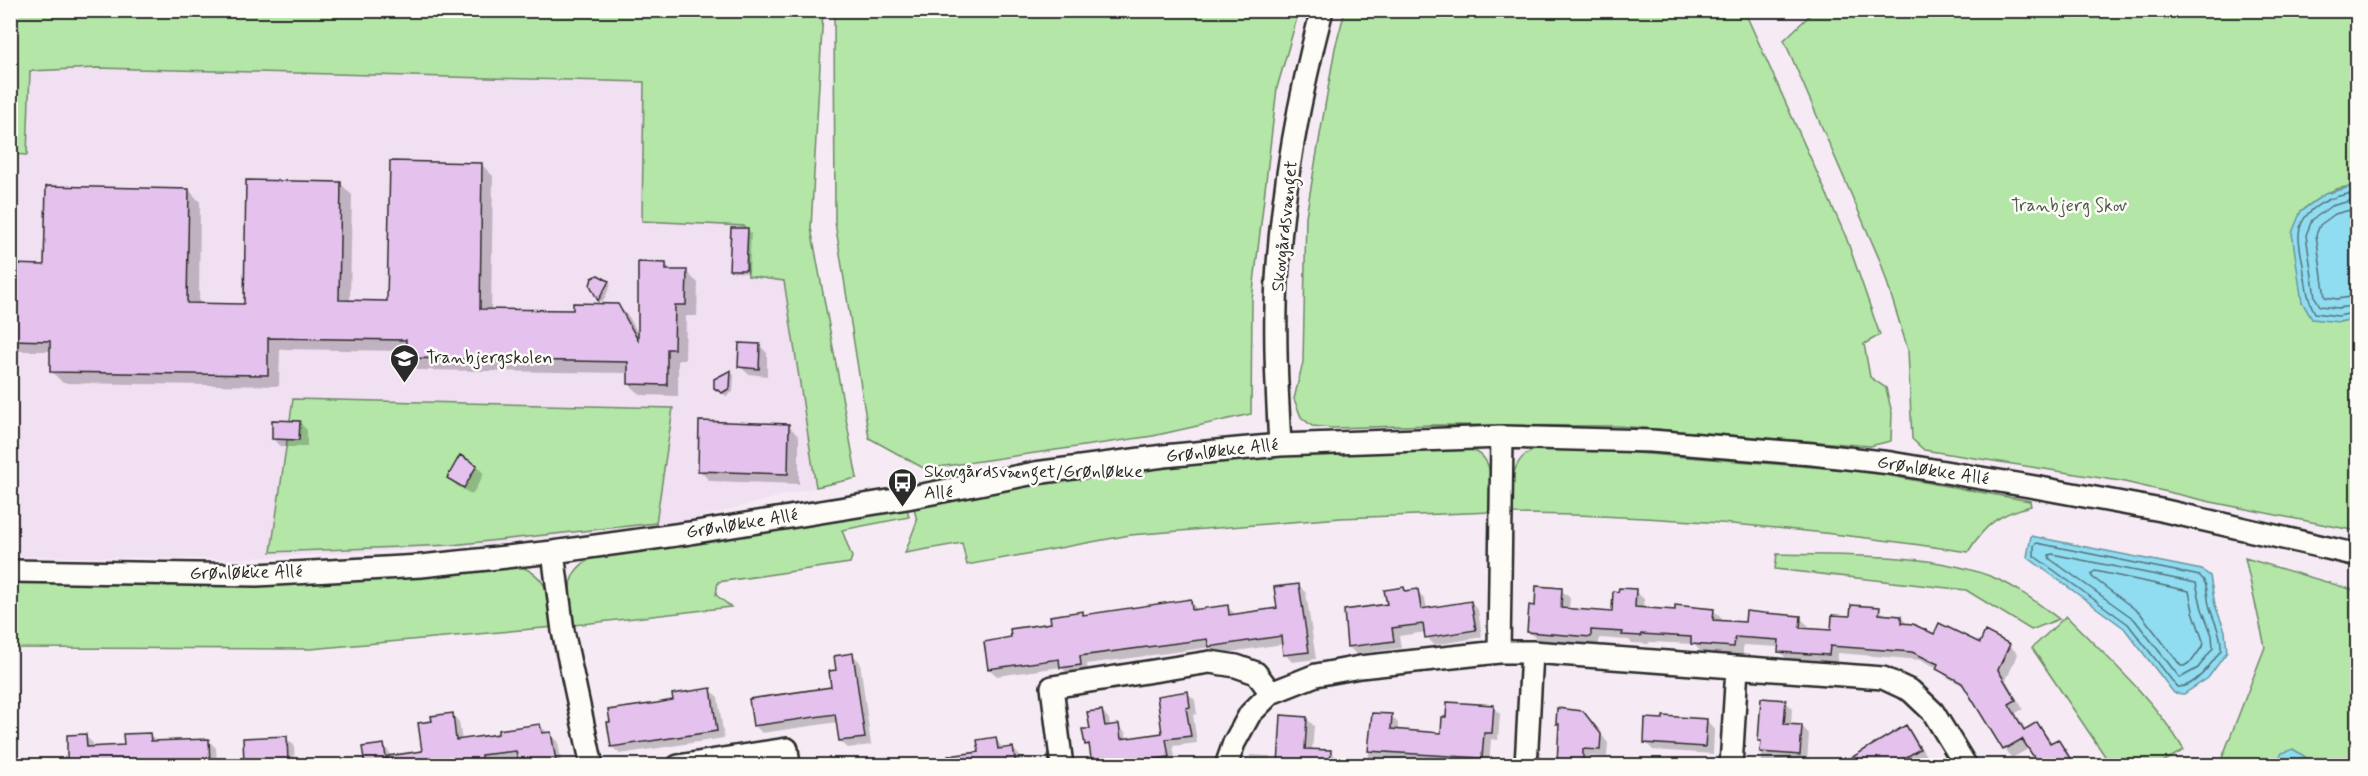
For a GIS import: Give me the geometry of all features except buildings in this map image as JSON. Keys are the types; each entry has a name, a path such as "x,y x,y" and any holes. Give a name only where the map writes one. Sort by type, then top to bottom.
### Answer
{"street":[{"name":"Skovgårdsvænget","path":"1280,445 1276,363 1277,280 1287,182 1312,49 1323,10"},
{"name":"Grønløkke Allé","path":"10,571 256,575 421,566 554,552 690,533 901,499 1035,473 1164,456 1280,445 1502,437 1651,441 1891,463 2150,508 2358,555"},
{"path":"1499,652 1502,437"},
{"path":"554,552 562,631 592,765"},
{"path":"1226,765 1234,743 1250,714 1271,693 1316,675 1360,667 1499,652 1532,652 1883,678 1911,691 1932,712 1966,765"},
{"path":"1526,765 1532,652"},
{"path":"1062,765 1053,687 1210,662 1236,666 1256,673 1271,693"},
{"path":"1731,765 1737,668"},
{"path":"678,765 787,749 789,765"}],"shaded area":[{"name":"Tranbjergskolen","path":"774,11 642,220 744,226 783,281 816,487 681,522 471,546 233,559 11,556 11,154 27,154 29,71"}],"green space":[{"path":"1744,10 1846,237 1880,335 1864,344 1870,377 1886,388 1892,413 1891,441 1870,446 1618,426 1436,425 1333,428 1312,426 1301,417 1294,399 1303,362 1306,216 1335,48 1345,11"},
{"path":"11,11 823,11 811,228 857,478 816,487 784,281 748,276 744,226 642,221 644,82 97,68 30,71 27,155 11,154"},
{"path":"834,11 1299,11 1277,88 1252,300 1251,414 1153,436 925,469 869,438 835,222"},
{"name":"Tranbjerg Skov","path":"1801,11 2357,11 2357,188 2334,190 2301,211 2299,274 2302,302 2339,322 2357,318 2357,531 2120,481 1924,450 1912,439 1908,350 1881,263 1784,40 1809,16"},
{"path":"293,399 673,408 656,523 452,545 271,552"},
{"path":"1572,448 1863,471 2030,501 2031,506 2010,512 1994,521 1968,552 1855,536 1684,520 1512,514 1513,475 1521,459 1538,449"},
{"path":"1436,449 1470,450 1478,453 1484,459 1491,475 1492,512 1341,518 1130,535 967,565 962,543 905,553 917,521 913,504 1085,476 1286,455"},
{"path":"907,509 909,517 842,530 852,557 850,563 718,582 716,595 731,607 574,625 570,584 578,568 597,556"},
{"path":"1777,554 1889,557 1946,564 1997,579 2029,597 2059,619 2031,630 1966,590 1775,569"},
{"path":"2245,558 2357,591 2357,765 2314,765 2312,762 2277,760 2275,765 2219,766 2265,647"},
{"path":"522,567 538,577 547,591 555,627 310,649 11,648 11,580"},
{"path":"2066,616 2144,696 2184,750 2158,765 2111,765 2032,648"}],"water":[{"path":"2350,187 2357,188 2357,318 2339,322 2312,319 2302,302 2292,233 2301,211 2325,194"},
{"path":"2031,536 2202,570 2210,576 2215,605 2225,631 2227,652 2208,678 2184,694 2174,693 2124,628 2027,557"},
{"path":"2293,749 2314,765 2275,765 2282,753"}],"place":[{"name":"Tranbjergskolen","path":"405,384"},
{"name":"Skovgårdsvænget/Grønløkke Allé","path":"903,508"}]}
